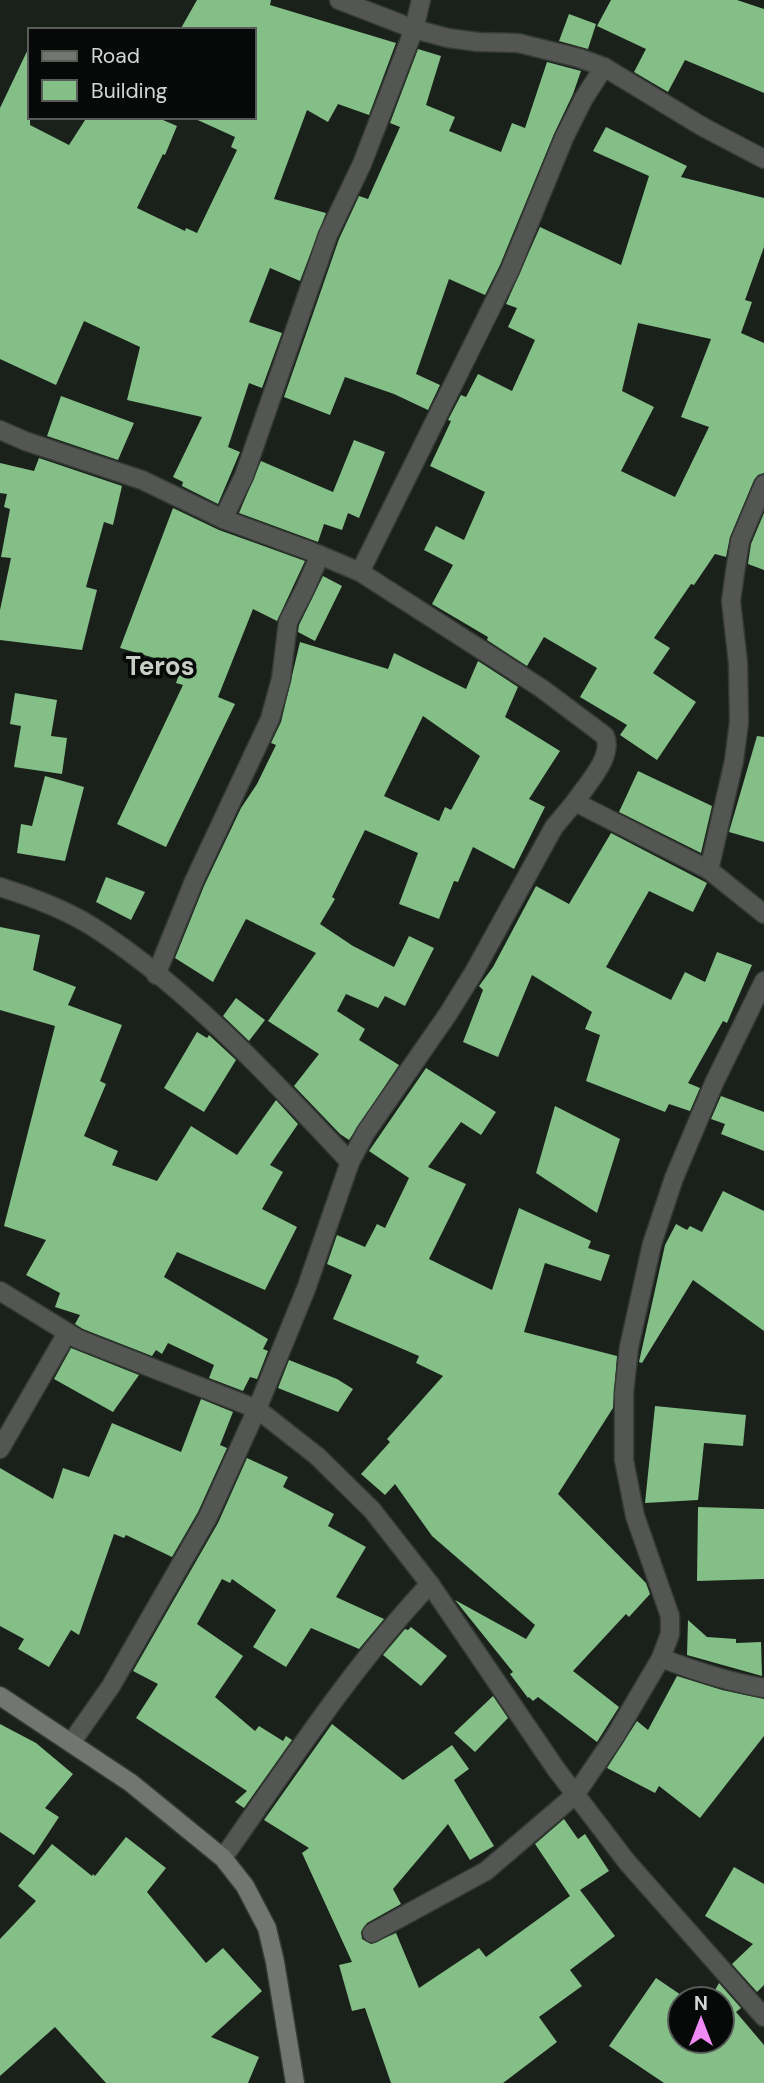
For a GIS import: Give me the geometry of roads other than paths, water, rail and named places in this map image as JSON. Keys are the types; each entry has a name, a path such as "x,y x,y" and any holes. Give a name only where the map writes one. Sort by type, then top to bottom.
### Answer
{"street":[{"path":"339,0 414,29 448,38 519,43 604,67 703,127 764,159"},
{"path":"223,519 244,476 328,236 362,164 414,29 421,0"},
{"path":"360,572 510,270 564,138 584,98 604,67"},
{"path":"0,430 142,480 223,519 360,572 541,688 605,736 608,743 606,753 575,802 554,827 448,1014 366,1132 350,1162 306,1289 257,1409 208,1517 111,1686 71,1743"},
{"path":"709,870 734,761 739,722 738,663 731,601 735,572 740,541 764,484"},
{"path":"156,975 194,881 270,719 281,679 288,622 320,555"},
{"path":"575,802 709,870 764,914"},
{"path":"0,887 58,909 91,926 130,953 238,1047 350,1162"},
{"path":"372,1933 486,1871 575,1795 614,1738 661,1658 670,1634 670,1616 635,1516 624,1460 624,1392 629,1347 649,1256 674,1178 714,1083 764,981"},
{"path":"0,1291 78,1339 257,1409 317,1456 372,1510 430,1584 575,1795 627,1862 764,2017"},
{"path":"0,1449 67,1333"},
{"path":"223,1858 349,1679 396,1620 430,1584"},
{"path":"661,1658 743,1685 764,1688"},
{"path":"0,1696 131,1783 223,1858 245,1886 267,1928 295,2083"}],"district":[{"name":"Teros","path":"160,666"}]}
